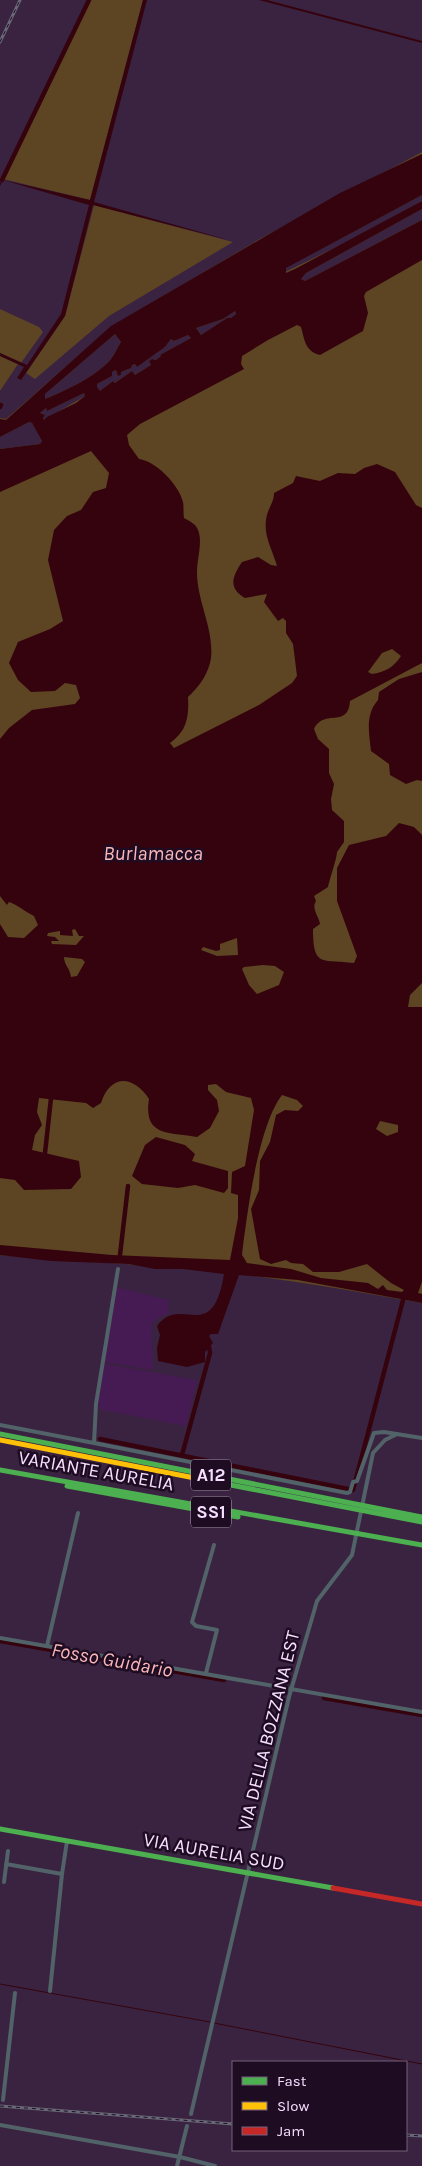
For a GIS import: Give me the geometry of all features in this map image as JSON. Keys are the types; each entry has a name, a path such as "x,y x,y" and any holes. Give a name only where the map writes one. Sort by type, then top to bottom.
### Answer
{"main road":[{"name":"A12","path":"0,1434 422,1517"},
{"name":"A12","path":"0,1440 422,1522"},
{"name":"VARIANTE AURELIA","path":"0,1470 422,1545"},
{"name":"VARIANTE AURELIA","path":"0,1475 422,1550"},
{"name":"VIA AURELIA SUD","path":"0,1829 422,1904"}],"street":[{"path":"94,1443 96,1404 118,1269"},
{"path":"0,1425 343,1493 350,1490 356,1481 374,1433 422,1438"},
{"name":"VIA DELLA BOZZANA EST","path":"191,2114 246,1874 292,1688 317,1601 352,1554 373,1453 385,1440 397,1434"},
{"path":"47,1646 78,1513"},
{"path":"206,1673 217,1630 196,1626 192,1622 214,1545"},
{"path":"0,1638 422,1712"},
{"path":"50,1991 66,1841"},
{"path":"4,1882 8,1851"},
{"path":"6,1864 62,1874"},
{"path":"3,2100 15,1993"},
{"path":"0,2125 180,2156 215,2166"},
{"path":"177,2166 187,2126"}],"shaded area":[{"path":"89,0 143,0 90,200 3,179"},
{"path":"422,152 422,195 296,262 286,268 285,272 363,234 422,201 422,209 306,273 301,279 305,281 422,220 422,1303 242,1274 0,1255 0,449 40,444 42,441 32,423 29,422 0,437 0,418 6,419 111,327 258,240","holes":["235,311 236,314 231,318 227,318 201,335 196,328 223,319","115,334 121,342 105,365 89,377 62,392 45,399 45,394","188,335 191,338 160,355 156,360 152,359 149,361 151,365 135,375 132,371 115,383 113,381 100,391 97,387 97,384 112,376 112,372 116,370 118,376 121,375 121,372 135,364 137,367 165,347 171,339 174,341","84,393 85,396 44,420 45,415 40,413 46,408 47,411"]},
{"path":"94,205 233,242 109,316 35,379 26,373 65,316"},
{"path":"0,309 39,327 43,332 21,363 0,353"},
{"path":"0,356 18,364 0,391"},
{"path":"116,1287 168,1300 168,1315 161,1316 151,1324 153,1370 104,1362"},
{"path":"104,1364 197,1380 186,1426 99,1409 98,1404"}],"water":[{"path":"143,0 147,0 94,202 232,241 93,205 65,316 21,380 17,378 24,367 0,356 0,353 27,365 61,314 89,205 3,180 90,200"},
{"path":"259,0 267,0 422,41 422,43"},
{"name":"Burlamacca","path":"422,154 422,195 286,268 286,273 422,201 422,209 306,273 301,279 305,281 422,220 422,260 366,292 364,296 368,313 363,331 320,355 308,348 301,327 297,325 242,356 241,364 244,369 140,424 127,435 129,445 139,459 152,464 172,481 181,495 184,518 195,525 200,537 197,567 198,583 210,636 211,658 203,679 188,697 186,723 180,734 170,743 174,748 259,705 292,683 297,676 293,644 286,633 286,621 283,618 278,621 264,602 267,594 245,598 236,590 233,582 242,562 258,557 271,565 277,566 268,541 266,528 267,515 274,493 293,483 296,476 320,481 338,473 355,474 364,468 377,464 395,472 416,505 422,508 422,663 350,701 345,714 340,717 324,720 318,723 314,729 318,739 329,749 329,773 334,784 331,799 332,810 344,821 344,842 337,852 328,887 314,896 316,901 314,907 320,924 313,929 313,941 318,956 322,959 354,963 357,956 337,901 337,868 349,845 386,836 399,823 414,827 422,835 422,983 410,995 408,1007 422,1007 422,1282 418,1293 422,1294 422,1303 298,1280 239,1275 218,1334 211,1334 209,1336 213,1343 205,1352 205,1362 187,1367 158,1361 157,1348 160,1335 157,1326 166,1317 176,1314 204,1314 212,1308 219,1296 224,1274 183,1269 155,1269 129,1264 51,1261 0,1255 0,1245 112,1255 230,1260 238,1218 238,1195 231,1193 232,1172 245,1166 254,1110 251,1098 226,1092 216,1084 208,1085 208,1090 217,1100 219,1111 210,1128 197,1137 168,1133 154,1126 148,1111 149,1099 143,1091 130,1082 117,1082 111,1086 105,1093 101,1103 93,1108 86,1103 39,1098 37,1112 42,1125 35,1135 32,1150 79,1161 81,1177 71,1189 24,1190 15,1180 0,1178 0,924 8,937 24,938 38,925 34,916 12,903 9,902 7,905 0,896 0,739 9,728 32,710 75,704 80,698 76,685 65,683 55,691 31,692 18,680 9,663 18,642 50,629 63,621 48,560 54,530 67,516 81,510 93,492 106,488 109,473 91,451 0,492 0,449 40,444 42,441 32,423 29,422 0,437 0,419 6,420 111,326 340,193","holes":["235,311 236,314 231,318 227,318 201,335 196,328 223,319","115,334 121,342 105,365 80,382 45,399 45,394","188,335 191,338 160,355 156,360 152,359 149,361 151,365 135,375 132,371 115,383 113,381 100,391 97,387 97,384 112,376 112,372 116,370 118,376 121,375 121,372 131,368 132,365 135,364 137,367 165,347 171,339 174,341","84,393 85,396 76,403 44,420 45,415 40,413 46,408 47,411","392,649 401,656 388,669 372,674 368,672 382,653","75,929 79,936 84,936 76,945 52,944 51,941 59,941 55,937 47,936 48,933 60,931 60,935 73,936 72,930","237,938 238,955 217,956 201,950 203,947 216,951 220,950 220,944","64,957 82,959 85,962 77,976 71,977","263,965 275,966 284,972 279,985 257,994 249,985 242,969 244,967","282,1095 297,1100 303,1106 298,1111 285,1110 276,1115 270,1142 260,1161 259,1190 251,1209 260,1259 271,1264 286,1260 291,1263 303,1264 313,1272 339,1272 367,1264 391,1283 404,1290 402,1292 387,1290 383,1285 378,1289 368,1283 321,1278 291,1269 247,1263 242,1255 260,1148 266,1127","380,1121 398,1125 398,1132 387,1136 376,1129"]},
{"path":"422,672 422,781 417,780 406,784 390,775 389,764 371,751 370,718 371,712 378,700 379,692 399,679"},
{"path":"156,1137 185,1145 195,1154 192,1161 228,1171 228,1188 224,1193 195,1185 178,1188 142,1184 132,1176 145,1145"}],"waterway":[{"path":"2,180 89,0"},
{"path":"45,1153 51,1098"},
{"path":"120,1255 128,1186"},
{"path":"100,1439 353,1490 403,1300"},
{"path":"182,1455 210,1353 209,1347"},
{"name":"Fosso Guidario","path":"0,1641 224,1680"},
{"name":"Fosso Guidario","path":"324,1698 422,1715"},
{"path":"0,1984 210,2022"},
{"path":"214,2023 407,2061"},
{"path":"407,2061 422,2064"}],"railway":[{"path":"0,42 20,0"},
{"path":"0,2106 232,2124"},
{"path":"407,2135 422,2136"}],"traffic: fast":[{"path":"0,1434 422,1517"},
{"path":"0,1470 422,1545"},
{"path":"205,1480 422,1522"},
{"path":"67,1486 238,1517"},
{"path":"0,1829 333,1888"}],"traffic: slow":[{"path":"0,1440 205,1480"}],"traffic: jam":[{"path":"333,1888 422,1904"}]}
